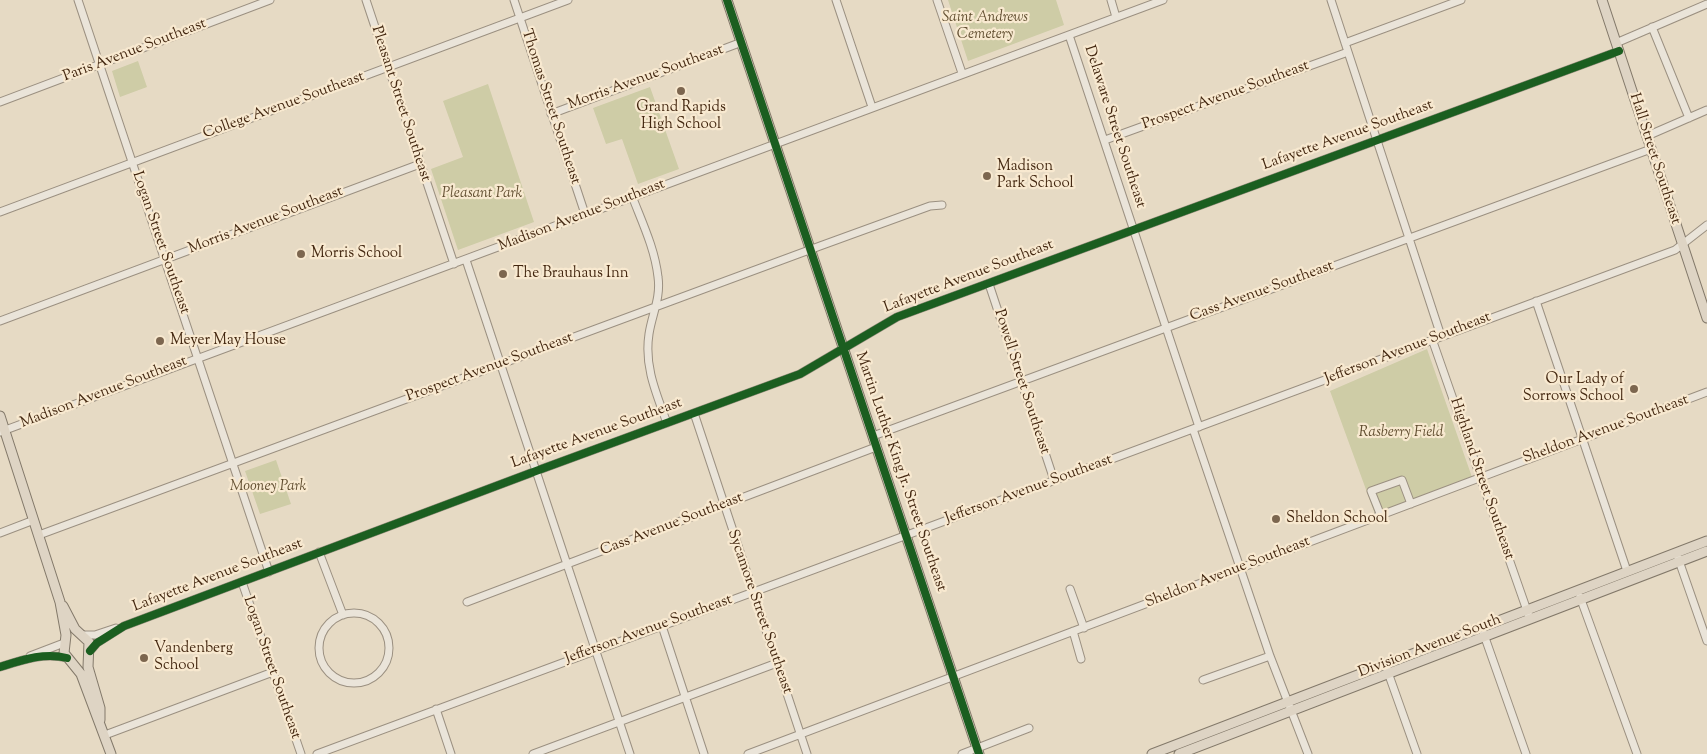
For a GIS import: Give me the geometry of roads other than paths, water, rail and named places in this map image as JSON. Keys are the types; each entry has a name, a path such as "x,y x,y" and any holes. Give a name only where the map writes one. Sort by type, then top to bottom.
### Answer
{"main road":[{"name":"Martin Luther King Jr. Street Southeast","path":"727,0 777,143 978,751"},
{"name":"Hall Street Southeast","path":"1602,0 1707,318"},
{"path":"0,416 2,431 34,520 60,602 66,630 63,649 81,674 92,708 100,722 111,754"},
{"name":"Division Avenue South","path":"1152,754 1385,664 1528,615 1678,557 1707,541"},
{"name":"Division Avenue South","path":"1580,595 1627,571 1707,551"},
{"path":"60,602 75,629 89,642 88,667 100,708 100,722"},
{"name":"Division Avenue South","path":"1179,754 1389,674 1483,632"},
{"path":"64,642 74,634 82,635"},
{"path":"68,658 80,661 89,652"}],"street":[{"name":"Logan Street Southeast","path":"78,0 269,572"},
{"name":"Paris Avenue Southeast","path":"0,102 270,0"},
{"name":"Pleasant Street Southeast","path":"366,0 454,264"},
{"name":"Thomas Street Southeast","path":"514,0 550,114 585,214"},
{"name":"College Avenue Southeast","path":"0,212 568,0"},
{"path":"836,0 872,108"},
{"path":"937,0 962,74"},
{"path":"1111,0 1116,17"},
{"name":"Madison Avenue Southeast","path":"2,431 1163,0"},
{"path":"1331,0 1441,336"},
{"path":"1345,43 1461,0"},
{"name":"Lafayette Avenue Southeast","path":"89,652 97,643 124,626 800,374 897,317 1378,140 1618,47 1652,27 1707,4"},
{"path":"1652,27 1690,118"},
{"name":"Delaware Street Southeast","path":"1069,35 1166,328 1196,428 1270,656 1308,754"},
{"name":"Morris Avenue Southeast","path":"550,114 742,42"},
{"name":"Prospect Avenue Southeast","path":"1104,140 1348,52"},
{"path":"1647,136 1707,110"},
{"name":"Cass Avenue Southeast","path":"873,436 1651,149"},
{"name":"Morris Avenue Southeast","path":"0,321 420,164"},
{"path":"632,196 657,266 658,306 649,332 647,358 651,380 667,424"},
{"name":"Prospect Avenue Southeast","path":"39,536 811,249 930,206 942,204"},
{"name":"Jefferson Avenue Southeast","path":"317,754 1682,246 1707,226"},
{"path":"466,260 630,754"},
{"name":"Powell Street Southeast","path":"989,284 1054,480"},
{"path":"1536,301 1627,571"},
{"name":"Highland Street Southeast","path":"1432,339 1528,615"},
{"name":"Sheldon Avenue Southeast","path":"748,754 1707,392"},
{"name":"Sycamore Street Southeast","path":"694,413 807,754"},
{"name":"Cass Avenue Southeast","path":"467,602 876,447"},
{"path":"1381,516 1371,491 1402,480 1411,504"},
{"path":"0,534 34,520"},
{"path":"319,552 343,615"},
{"path":"1678,557 1707,641"},
{"name":"Logan Street Southeast","path":"242,582 301,754"},
{"path":"1070,589 1084,628"},
{"path":"1580,595 1637,754"},
{"path":"361,614 370,617 378,622 387,638 388,656 385,665 379,673 364,682 344,682 335,678 322,664 319,644 322,635 334,620 343,615 361,614"},
{"path":"82,635 95,635 124,626"},
{"path":"662,626 704,754"},
{"path":"1073,631 1082,659"},
{"path":"1483,632 1526,754"},
{"path":"0,667 28,658 64,642"},
{"path":"28,658 55,656 68,658"},
{"path":"1203,680 1270,656"},
{"path":"533,754 776,663"},
{"path":"1385,664 1417,754"},
{"path":"104,735 273,672"},
{"path":"436,709 451,754"},
{"path":"962,754 978,751 1029,728"}],"place":[{"name":"Grand Rapids High School","path":"681,91"},
{"name":"Madison Park School","path":"987,176"},
{"name":"Morris School","path":"301,254"},
{"name":"The Brauhaus Inn","path":"503,274"},
{"name":"Meyer May House","path":"160,341"},
{"name":"Our Lady of Sorrows School","path":"1634,389"},
{"name":"Sheldon School","path":"1276,519"},
{"name":"Vandenberg School","path":"144,658"}],"park label":[{"name":"Saint Andrews Cemetery","path":"985,26"},
{"name":"Pleasant Park","path":"482,194"},
{"name":"Rasberry Field","path":"1401,433"},
{"name":"Mooney Park","path":"268,487"}]}
